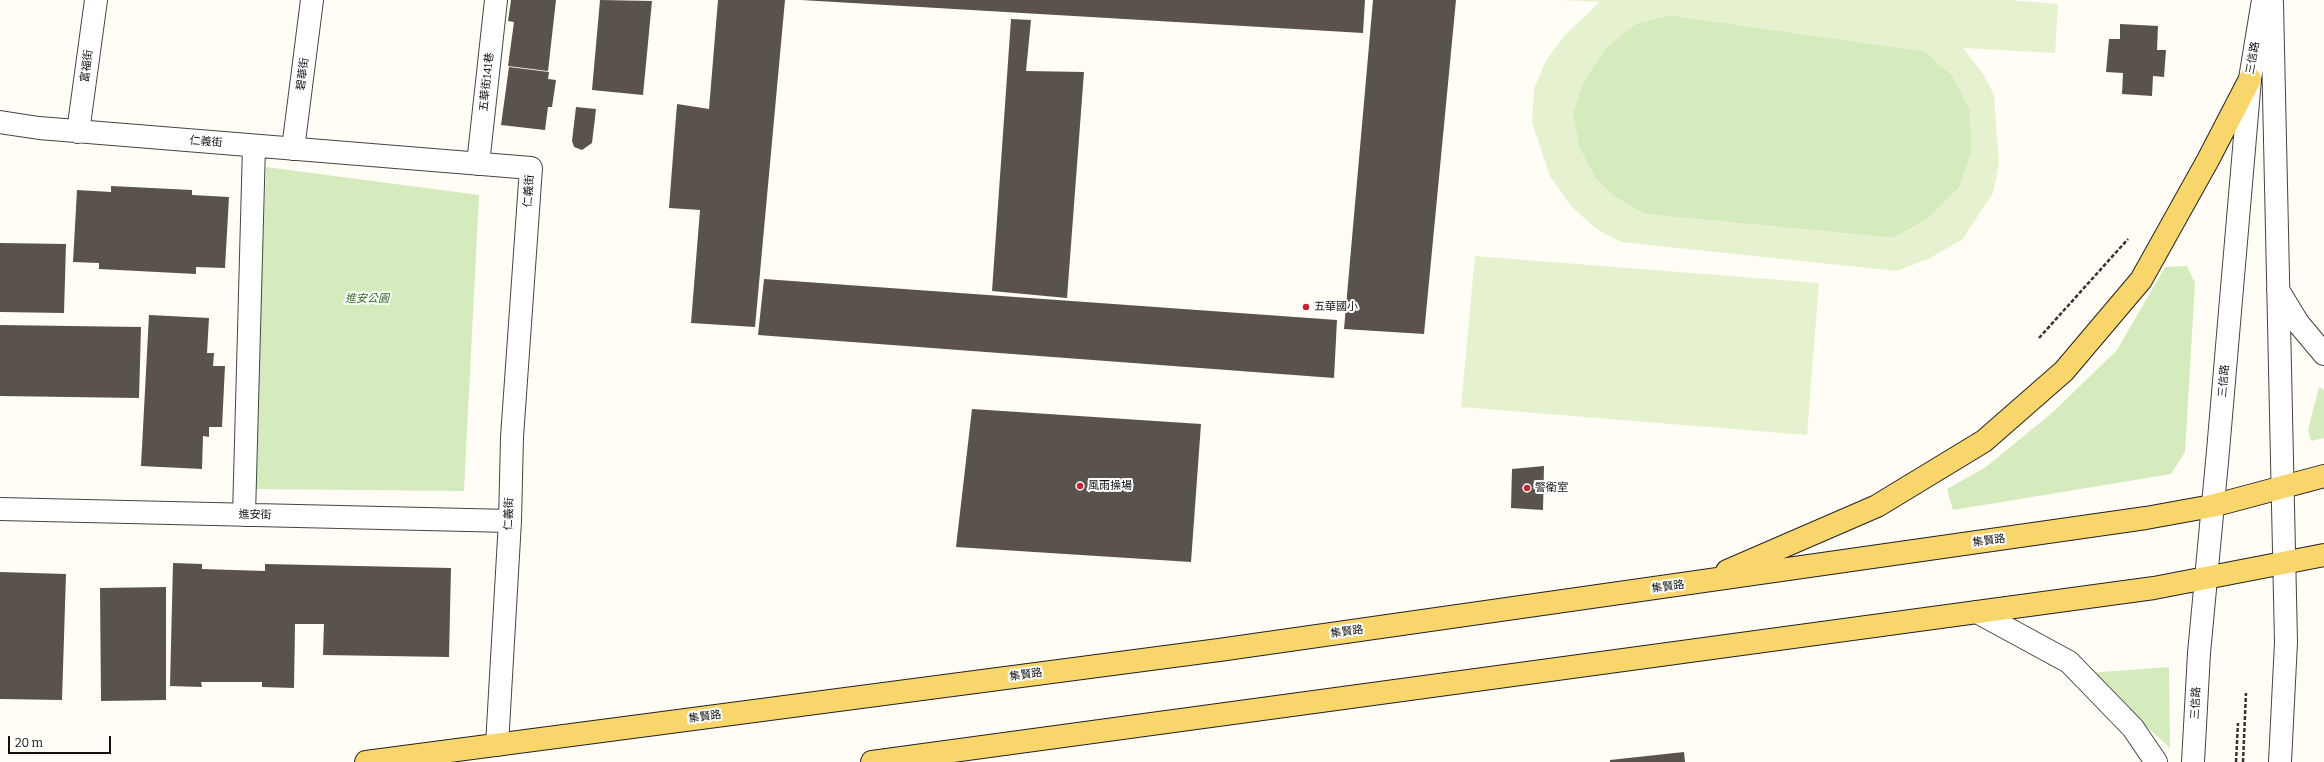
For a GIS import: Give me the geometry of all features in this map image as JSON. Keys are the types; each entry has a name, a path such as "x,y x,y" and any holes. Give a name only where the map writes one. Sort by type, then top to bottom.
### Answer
{"main road":[{"path":"1699,583 1877,506 1984,441 2064,370 2141,280 2208,160 2250,79"},
{"name":"集賢路","path":"366,762 1219,650 1699,583 2138,519 2212,506 2324,476"},
{"path":"872,762 2205,580 2324,555"}],"street":[{"name":"富福街","path":"78,132 96,0"},
{"name":"碧華街","path":"293,149 312,0"},
{"name":"五華街141巷","path":"478,164 496,0"},
{"name":"三信路","path":"2193,762 2205,580 2250,79 2263,0"},
{"name":"三信路","path":"2272,0 2281,487 2284,563"},
{"name":"仁義街","path":"0,122 78,132 531,168 512,437 510,521 497,745"},
{"path":"244,515 254,146"},
{"path":"2278,290 2298,324 2324,354"},
{"name":"進安街","path":"0,509 510,521"},
{"path":"2280,762 2286,642 2284,563"},
{"path":"1977,612 2069,662 2133,728 2156,762"}],"path":[{"path":"2039,338 2130,237"},
{"path":"2243,762 2246,693"},
{"path":"2236,762 2238,723"}],"green space":[{"path":"1560,0 2009,0 2058,4 2055,53 1963,48 1984,75 1994,95 1999,165 1993,193 1962,240 1928,259 1897,271 1621,242 1595,228 1570,205 1550,176 1532,122 1534,89 1546,60 1567,33 1600,2","holes":["1669,15 1924,51 1952,75 1970,110 1972,151 1959,188 1928,219 1893,238 1644,214 1612,195 1595,178 1579,147 1573,113 1584,80 1606,47 1637,23"]},
{"path":"1669,15 1924,51 1952,75 1970,110 1972,151 1959,188 1928,219 1893,238 1644,214 1612,195 1595,178 1579,147 1573,113 1584,80 1606,47 1637,23"},
{"name":"進安公園","path":"266,167 479,195 464,491 254,489"},
{"path":"1475,256 1819,283 1807,435 1461,407"},
{"path":"2187,266 2195,283 2185,452 2171,474 1953,510 1947,489 1986,467 2053,412 2117,350 2165,267"},
{"path":"2319,387 2324,390 2324,438 2311,441 2308,430"},
{"path":"2169,667 2170,748 2087,673"}],"building":[{"path":"511,0 556,0 548,71 508,66 514,22 508,21"},
{"path":"600,0 652,1 643,95 592,90"},
{"path":"718,0 785,0 755,327 691,323 700,210 669,208 677,104 709,109"},
{"path":"801,0 1365,0 1363,33"},
{"path":"1373,0 1456,0 1424,334 1344,329"},
{"path":"1011,19 1031,20 1026,71 1084,72 1067,298 992,291"},
{"path":"2120,24 2158,26 2157,50 2166,50 2164,77 2153,76 2152,96 2122,94 2123,73 2106,72 2109,39 2120,39"},
{"path":"509,67 549,72 548,79 556,80 552,107 548,107 545,130 501,125"},
{"path":"576,107 596,109 592,143 582,150 574,147 572,141"},
{"path":"111,186 192,190 192,195 229,197 225,268 196,267 196,274 99,269 99,263 73,262 77,190 111,192"},
{"path":"0,243 66,244 64,313 0,312"},
{"path":"764,279 1337,320 1334,378 758,335"},
{"path":"149,315 209,318 207,353 214,353 213,366 225,366 222,427 209,427 209,437 203,436 202,469 141,466"},
{"path":"0,325 141,327 139,398 0,396"},
{"name":"風雨操場","path":"972,409 1201,424 1191,562 956,547"},
{"name":"警衛室","path":"1544,466 1543,510 1511,508 1512,469"},
{"path":"173,563 202,564 202,569 265,571 265,564 451,568 449,657 323,655 324,624 295,624 294,688 262,687 262,682 201,682 202,687 170,686"},
{"path":"0,572 66,574 62,700 0,699"},
{"path":"166,587 166,700 101,701 100,588"},
{"path":"1684,752 1685,762 1610,762 1610,760"}],"place":[{"name":"五華國小","path":"1306,307"},
{"name":"風雨操場","path":"1080,486"},
{"name":"警衛室","path":"1527,488"}]}
